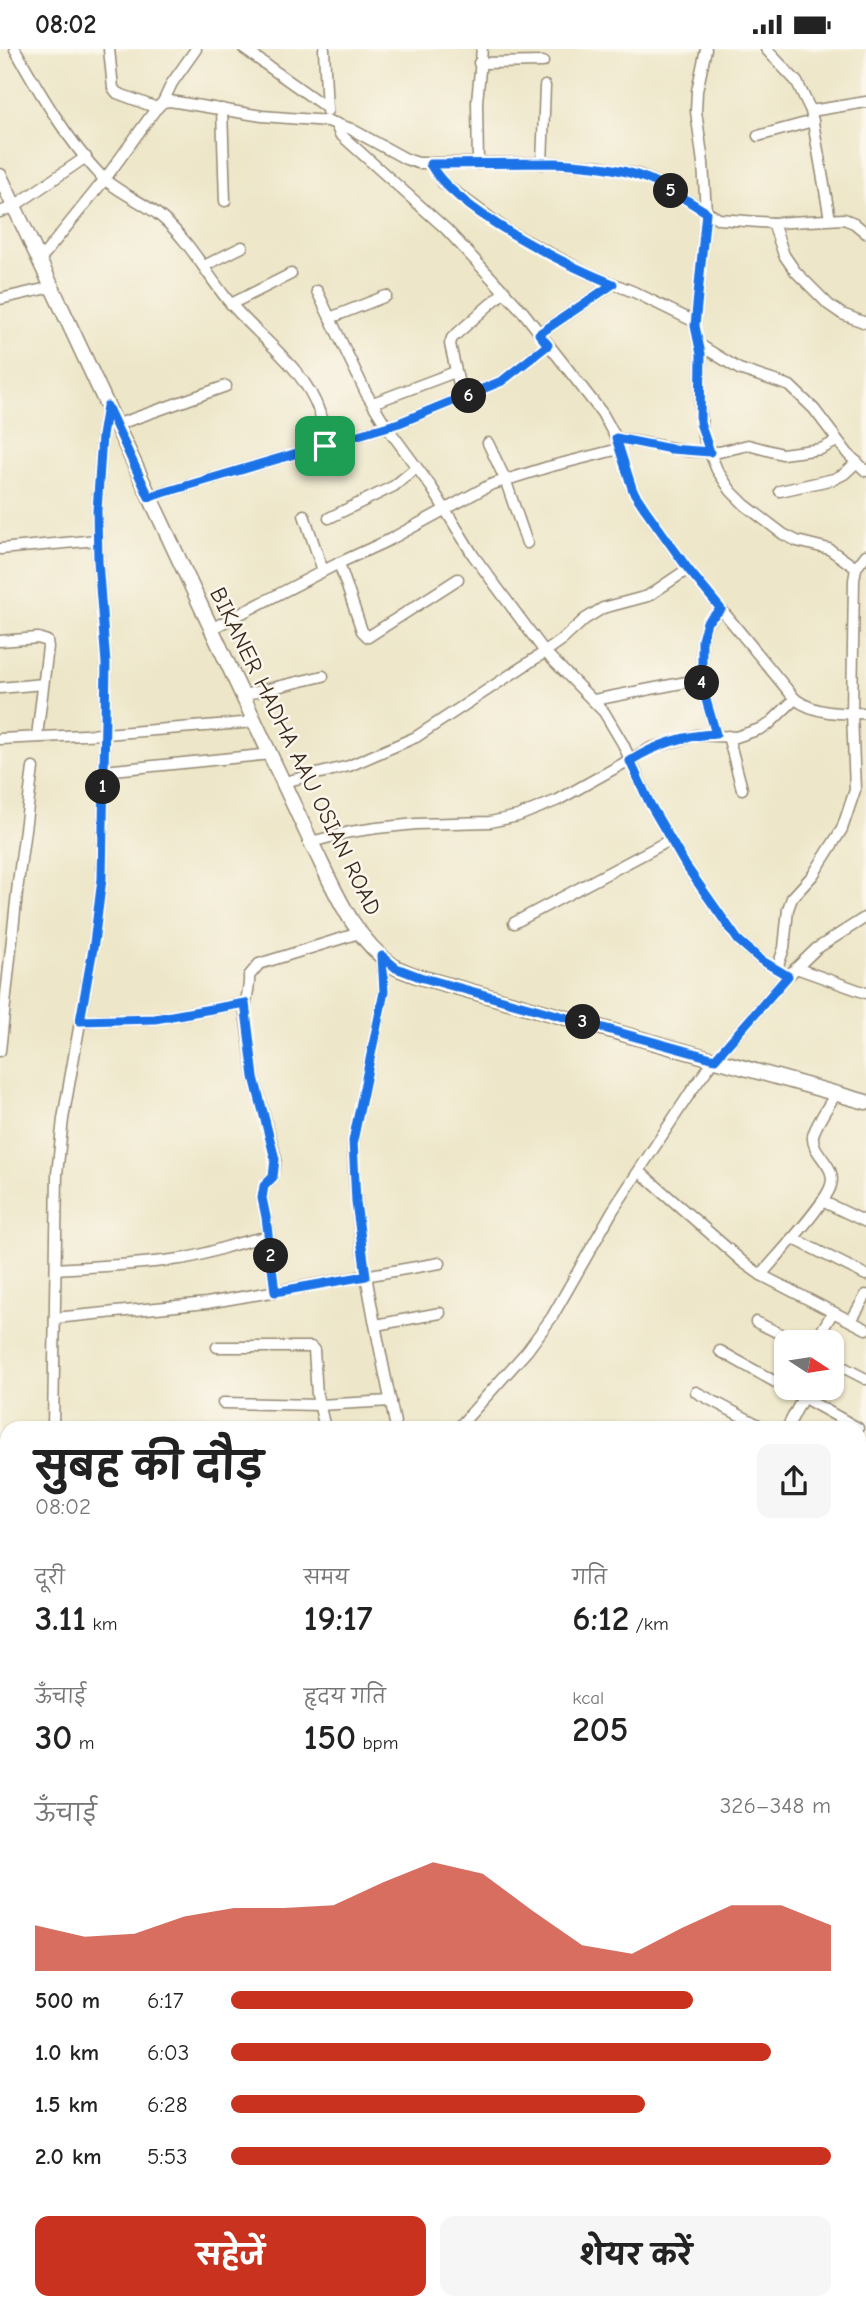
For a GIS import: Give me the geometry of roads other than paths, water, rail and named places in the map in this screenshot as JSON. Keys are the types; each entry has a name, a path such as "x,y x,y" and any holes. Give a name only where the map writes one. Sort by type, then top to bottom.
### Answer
{"main road":[{"name":"BIKANER HADHA AAU OSIAN ROAD","path":"0,176 7,209 39,261 311,842 339,900 359,933 396,968 420,977 866,1102"}],"street":[{"path":"15,49 36,86 86,157 105,179 160,216 178,232 231,304 304,383 319,413 325,446"},
{"path":"108,49 113,88 117,93 160,105 181,101 262,116 332,122 418,163 600,166 637,174 660,184 719,219 774,223 844,219 866,233"},
{"path":"39,261 160,105 196,49"},
{"path":"244,49 327,108"},
{"path":"324,49 327,108 340,134 446,229 505,291 602,413 618,444 633,491 688,569 795,699 806,708 866,713"},
{"path":"478,164 477,102 482,49"},
{"path":"706,49 697,91 696,111 705,177 706,212 695,322 700,345 700,423 717,470 731,491 767,522 796,541 829,549 859,574"},
{"path":"766,49 797,82 812,116 830,219"},
{"path":"480,63 543,62"},
{"path":"542,164 545,86"},
{"path":"758,137 812,116 866,102"},
{"path":"222,109 225,201"},
{"path":"7,209 86,157"},
{"path":"430,164 443,183 508,231 570,264 695,322"},
{"path":"774,223 784,255 794,271 829,305 842,314 866,323"},
{"path":"204,266 242,247"},
{"path":"231,304 290,274"},
{"path":"539,334 613,284"},
{"path":"0,299 51,287"},
{"path":"317,291 387,426 446,509 473,555 545,652 594,700 623,744 650,804 670,839 738,940 761,960 777,969 866,993"},
{"path":"461,398 450,351 452,338 505,291"},
{"path":"330,318 386,296"},
{"path":"149,497 325,446 461,398 502,381 548,345"},
{"path":"700,345 738,369 790,386 814,409 837,440 866,471"},
{"path":"373,403 455,372"},
{"path":"116,425 226,386"},
{"path":"53,1421 57,1174 63,1119 94,943 102,879 106,664 97,511 107,406"},
{"path":"211,629 339,562 388,540 466,496 505,479 618,444 710,452 748,445 782,454 821,449 837,440"},
{"path":"488,443 505,479 527,543"},
{"path":"780,491 834,479 857,462"},
{"path":"329,518 394,486 416,468"},
{"path":"304,515 323,571"},
{"path":"0,549 97,540"},
{"path":"777,969 784,948 788,909 792,898 813,875 842,829 855,790 852,713 859,574 866,555"},
{"path":"339,562 362,631 368,637 458,579"},
{"path":"284,782 349,766 405,743 545,652 584,619 603,608 648,596 688,569"},
{"path":"721,609 704,629 702,679 742,789"},
{"path":"0,641 38,638 47,641 37,736"},
{"path":"243,695 323,676"},
{"path":"594,700 702,679"},
{"path":"0,688 43,684"},
{"path":"311,842 377,828 490,822 518,816 558,800 651,748 697,735 747,734 768,725 795,699"},
{"path":"0,739 255,722"},
{"path":"104,771 271,754"},
{"path":"0,1051 33,768"},
{"path":"514,923 670,839"},
{"path":"464,1421 527,1351 552,1317 613,1210 715,1059 792,972 816,949 866,917"},
{"path":"275,1292 262,1192 273,1177 275,1159 254,1077 245,1003 249,994 248,976 259,964 359,933"},
{"path":"382,956 384,992 353,1141 356,1202 366,1276 395,1421"},
{"path":"80,1021 155,1019 245,1003"},
{"path":"761,1275 831,1187 832,1178 828,1165 814,1146 813,1138 836,1093"},
{"path":"639,1171 761,1275 866,1329"},
{"path":"822,1201 866,1222"},
{"path":"56,1269 179,1259 201,1255 235,1243 269,1237"},
{"path":"792,1238 866,1275"},
{"path":"55,1318 207,1303 440,1263"},
{"path":"851,1321 866,1295"},
{"path":"822,1330 833,1312"},
{"path":"376,1325 440,1313"},
{"path":"756,1322 774,1331"},
{"path":"217,1347 311,1347 314,1350 323,1421"},
{"path":"720,1351 774,1380"},
{"path":"844,1367 866,1379"},
{"path":"695,1392 751,1421"},
{"path":"791,1421 802,1400"},
{"path":"818,1400 849,1421"},
{"path":"223,1403 319,1405 391,1401"}]}
